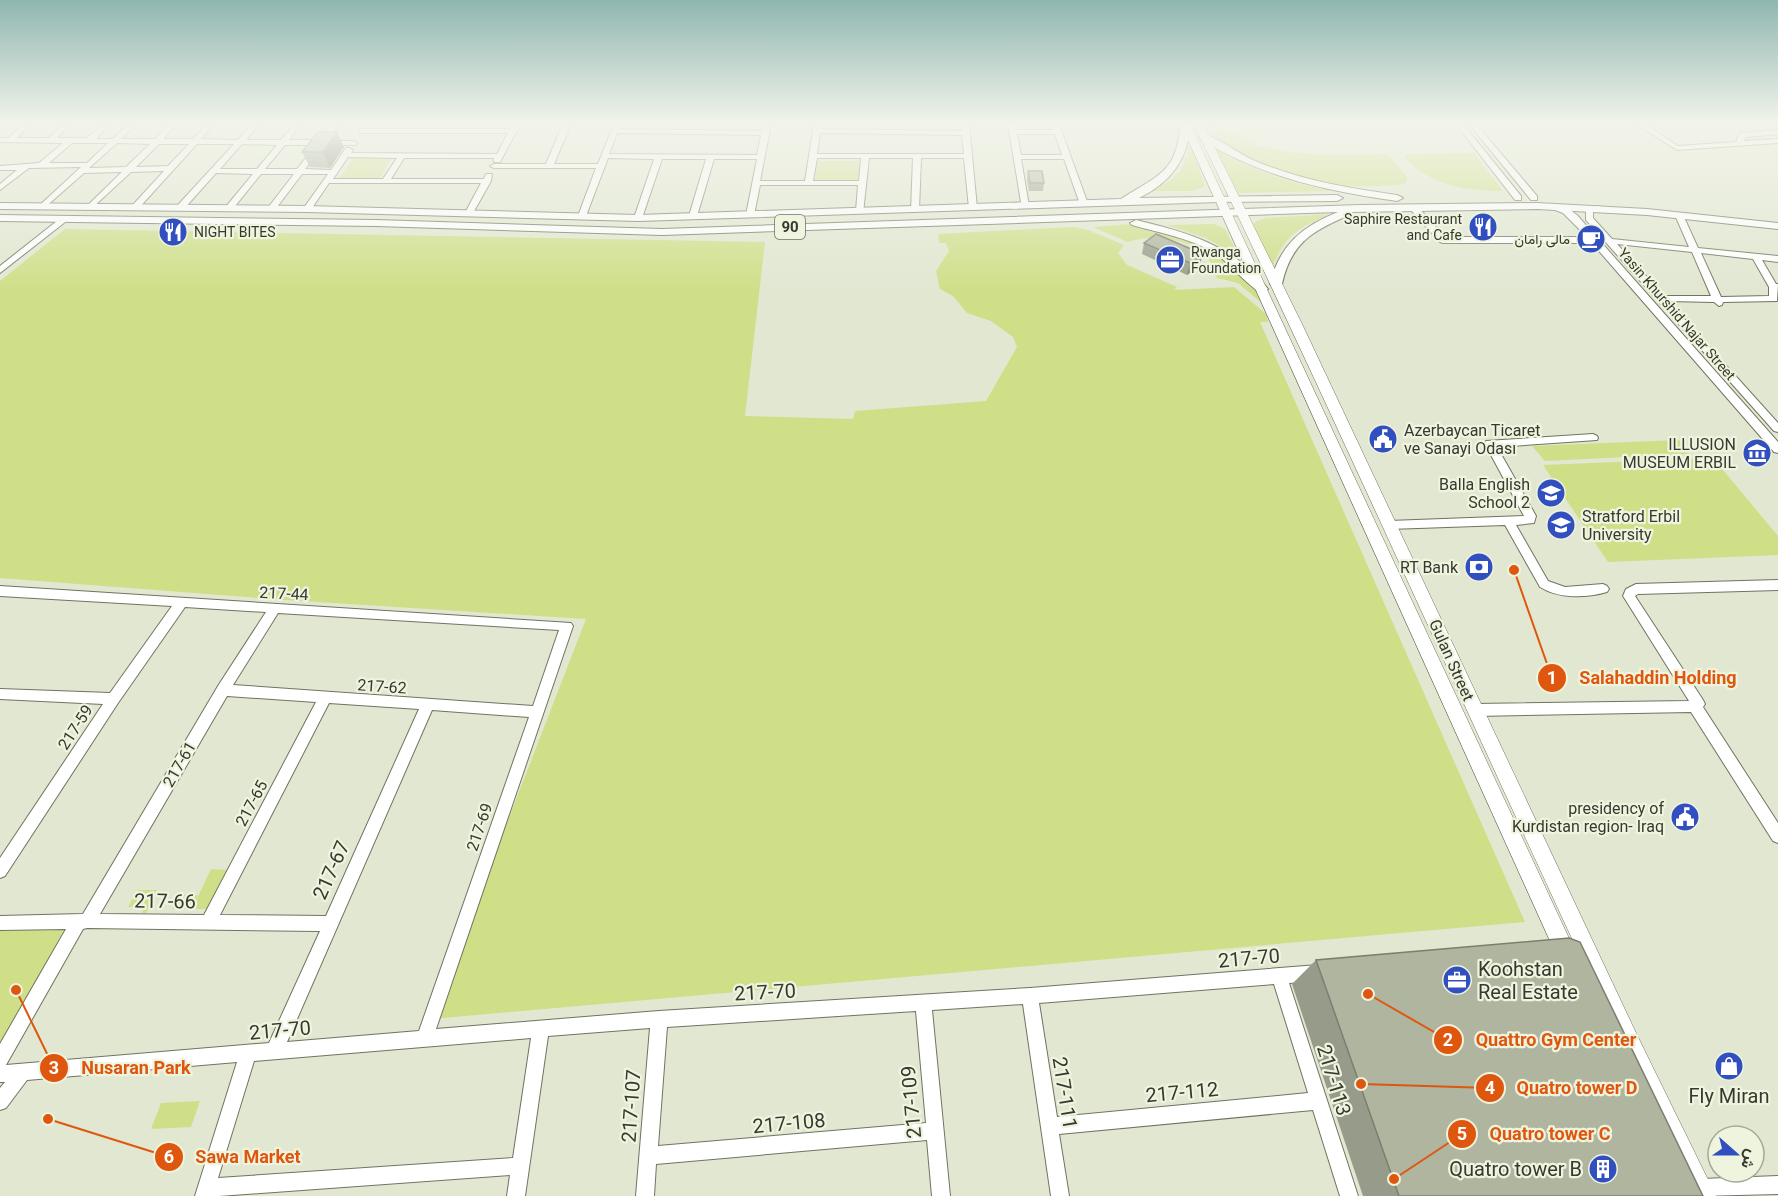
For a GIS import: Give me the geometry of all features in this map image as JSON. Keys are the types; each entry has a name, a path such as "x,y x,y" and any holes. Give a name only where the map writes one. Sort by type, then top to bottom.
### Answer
{"highway":[{"path":"1110,203 1134,197 1161,180"},
{"path":"1294,180 1332,189 1397,198"},
{"name":"90","path":"0,206 307,209 638,218 1219,198 1534,198 1644,205 1778,220"},
{"name":"90","path":"0,218 376,223 662,232 1360,208 1550,206 1600,208 1778,226"},
{"path":"1276,284 1279,268 1291,244 1318,225 1360,208"},
{"path":"376,223 389,218 390,214 383,211"},
{"path":"406,224 402,222 405,216 418,212"},
{"path":"1112,217 1164,228 1202,241 1241,267 1262,289"}],"main road":[{"name":"Gulan Street","path":"1211,180 1359,503 1551,937 1572,969"},
{"name":"Gulan Street","path":"1225,180 1276,284 1630,1042 1703,1192"},
{"path":"1359,503 1359,499 1366,496 1378,502"}],"street":[{"path":"43,207 73,180"},
{"path":"91,207 118,180"},
{"path":"134,208 160,180"},
{"path":"180,208 205,180"},
{"path":"228,208 251,180"},
{"path":"271,209 294,180"},
{"path":"582,216 596,180"},
{"path":"638,218 650,180"},
{"path":"693,216 704,180"},
{"path":"750,214 756,180"},
{"path":"860,211 862,180"},
{"path":"915,210 916,180"},
{"path":"970,180 973,208"},
{"path":"1021,180 1025,206"},
{"path":"1075,180 1084,204"},
{"path":"1504,180 1518,198"},
{"path":"1518,180 1534,198"},
{"path":"307,209 327,181 487,181 470,213"},
{"path":"755,183 862,183"},
{"path":"1510,187 1517,190 1525,188"},
{"name":"Yasin Khurshid Najar Street","path":"1550,206 1566,211 1578,221 1778,449"},
{"path":"1413,207 1443,240 1594,240"},
{"path":"1592,221 1588,213 1600,208"},
{"path":"1679,215 1717,300"},
{"path":"1578,221 1584,218 1592,221"},
{"path":"0,270 65,219"},
{"name":"Yasin Khurshid Najar Street","path":"1592,221 1774,420 1778,429"},
{"path":"1610,241 1778,259"},
{"path":"1667,298 1726,301 1774,299 1775,287 1756,256"},
{"path":"1389,525 1528,520 1531,518 1490,444 1593,438"},
{"path":"1509,522 1544,584 1550,589 1557,591 1603,589"},
{"path":"1776,829 1621,594 1623,588 1629,584 1778,577"},
{"path":"1694,705 1630,599 1629,593 1636,589 1778,585"},
{"name":"217-44","path":"0,591 567,626"},
{"name":"217-59","path":"0,871 113,699 181,603"},
{"name":"217-61","path":"0,1060 274,609"},
{"name":"217-69","path":"425,1038 567,626"},
{"name":"217-62","path":"223,690 538,712"},
{"path":"0,694 113,699"},
{"name":"217-65","path":"208,923 325,698"},
{"path":"1475,710 1694,705"},
{"name":"217-67","path":"274,1052 427,706"},
{"name":"217-66","path":"0,922 330,924"},
{"path":"1554,961 1572,969"},
{"name":"217-70","path":"0,1074 248,1055 541,1028 923,1004 1335,971"},
{"name":"217-113","path":"1279,976 1349,1196"},
{"name":"217-111","path":"1030,996 1060,1196"},
{"name":"217-109","path":"923,1004 940,1196"},
{"name":"217-107","path":"645,1196 659,1019"},
{"path":"516,1196 541,1028"},
{"path":"248,1055 205,1192 520,1166"},
{"path":"0,1102 22,1073"},
{"name":"217-112","path":"1049,1126 1318,1101"},
{"name":"217-108","path":"648,1156 934,1131"},
{"path":"1703,1192 1778,1185"}],"green space":[{"path":"815,180 857,180 857,182"},
{"path":"1171,180 1203,180 1205,186 1193,191 1153,191"},
{"path":"1231,180 1285,180 1333,191 1238,193"},
{"path":"1318,180 1406,180 1401,185 1366,186"},
{"path":"1436,180 1494,180 1503,191 1462,188"},
{"path":"1329,214 1294,234 1282,247 1272,268 1253,227 1255,222 1266,218"},
{"path":"1132,224 1177,234 1206,246 1254,283 1263,304 1238,283 1217,278 1208,258 1189,245 1158,238 1128,242 1093,227"},
{"path":"1214,224 1225,229 1240,258 1206,238 1167,225"},
{"path":"1073,227 1088,230 1124,245 1118,253 1127,265 1177,287 1174,290 1234,287 1266,314 1268,322 1260,322 1525,922 431,1019 586,619 271,599 0,578 0,281 65,229 765,242 745,416 853,419 855,411 986,401 1017,347 1013,337 991,321 967,313 953,296 940,289 936,271 949,251 946,243 939,243 938,234"},
{"path":"1679,440 1689,454 1545,461 1532,446"},
{"path":"1713,458 1778,536 1778,555 1608,562 1543,465"},
{"path":"211,869 229,870 209,909 172,909 178,895 198,895 195,903"},
{"path":"138,890 157,890 146,913 142,913 146,903 135,903 132,907 128,907"},
{"path":"64,929 0,1050 0,931"},
{"path":"200,1101 191,1127 151,1129 161,1103"}],"building":[{"path":"1029,180 1043,180 1044,183 1030,183"},
{"path":"1156,234 1203,254 1190,263 1144,243"},
{"path":"1569,938 1580,942 1703,1196 1399,1196 1316,960"}],"place":[{"name":"Saphire Restaurant and Cafe","path":"1483,227"},
{"name":"NIGHT BITES","path":"173,232"},
{"name":"مالى رامان","path":"1591,239"},
{"name":"Rwanga Foundation","path":"1170,260"},
{"name":"Azerbaycan Ticaret ve Sanayi Odası","path":"1383,439"},
{"name":"ILLUSION MUSEUM ERBIL","path":"1757,453"},
{"name":"Balla English School 2","path":"1551,493"},
{"name":"Stratford Erbil University","path":"1561,525"},
{"name":"RT Bank","path":"1479,567"},
{"name":"Salahaddin Holding","path":"1514,570"},
{"name":"presidency of Kurdistan region- Iraq","path":"1685,817"},
{"name":"Koohstan Real Estate","path":"1457,980"},
{"name":"Nusaran Park","path":"16,990"},
{"name":"Quattro Gym Center","path":"1368,994"},
{"name":"Fly Miran","path":"1729,1066"},
{"name":"Quatro tower D","path":"1361,1084"},
{"name":"Sawa Market","path":"48,1119"},
{"name":"Quatro tower B","path":"1603,1169"},
{"name":"Quatro tower C","path":"1394,1179"}]}
